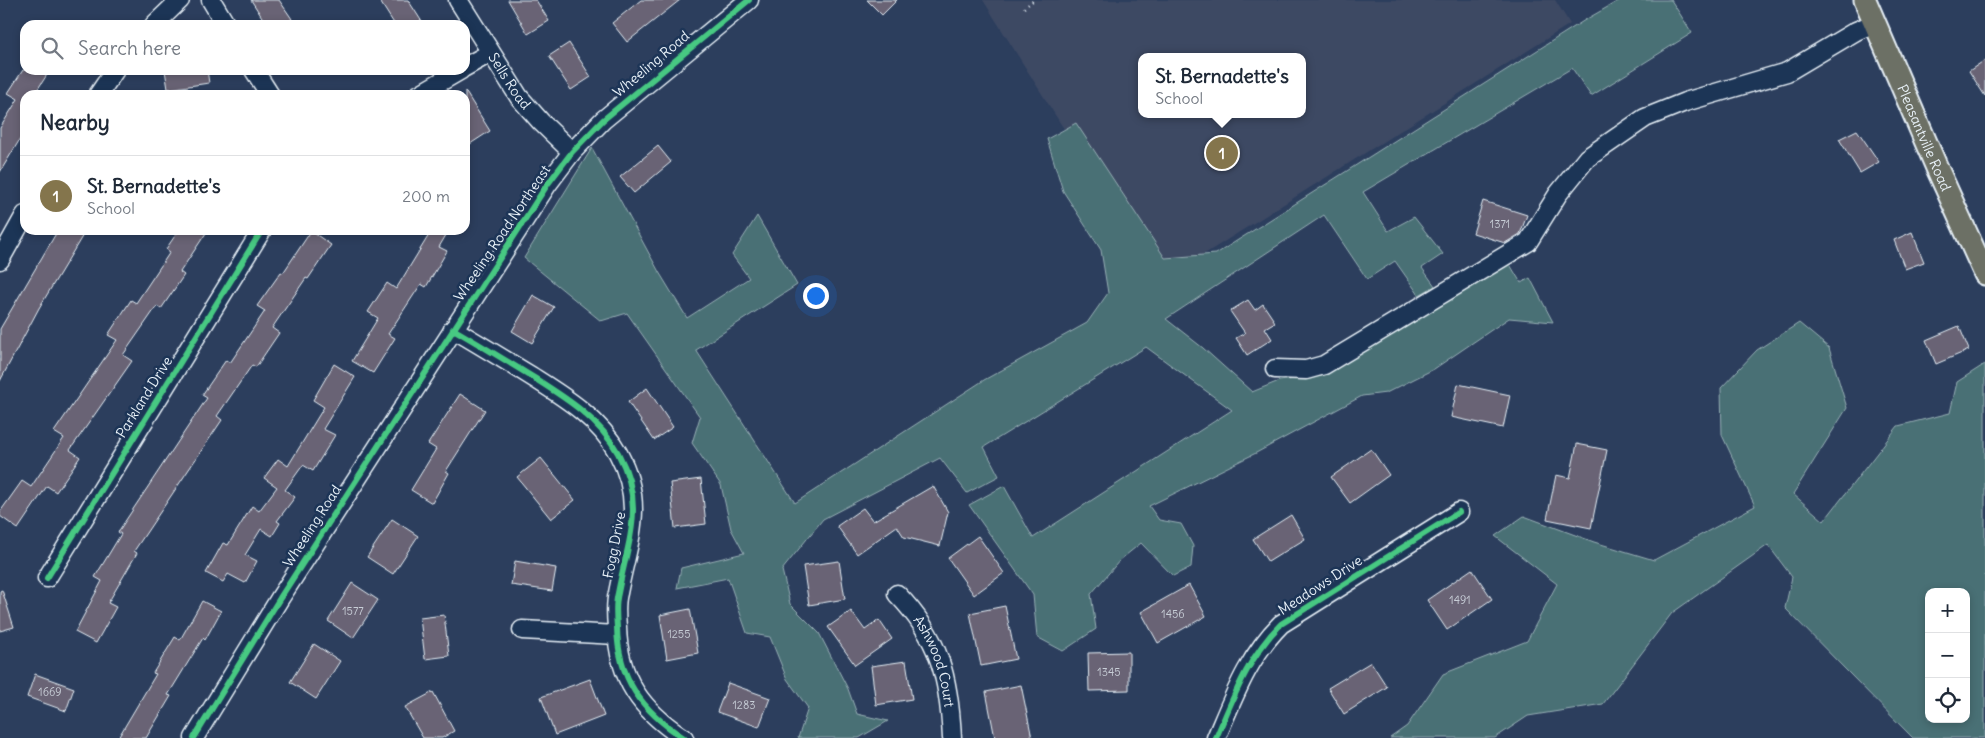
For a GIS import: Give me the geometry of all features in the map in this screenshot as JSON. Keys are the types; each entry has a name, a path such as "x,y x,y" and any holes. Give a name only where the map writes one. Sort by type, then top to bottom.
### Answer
{"main road":[{"name":"Pleasantville Road","path":"1865,0 1985,274"}],"street":[{"path":"159,20 180,0"},
{"path":"211,0 223,20"},
{"name":"Sells Road","path":"458,0 519,97 540,122 572,152"},
{"name":"Wheeling Road","path":"572,152 603,120 750,0"},
{"path":"1275,369 1306,370 1324,365 1528,242 1558,194 1586,158 1645,118 1685,102 1786,72 1856,31 1875,24"},
{"path":"470,64 490,53"},
{"path":"101,90 112,75"},
{"path":"257,75 267,90"},
{"path":"426,90 452,75"},
{"name":"Wheeling Road Northeast","path":"453,329 547,184 572,152"},
{"path":"0,260 20,224"},
{"name":"Parkland Drive","path":"47,578 259,235"},
{"name":"Wheeling Road","path":"194,738 280,598 453,329"},
{"name":"Fogg Drive","path":"453,329 490,350 576,405 592,419 618,452 631,485 635,513 617,596 617,634 620,659 627,680 638,698 652,714 684,738"},
{"name":"Meadows Drive","path":"1216,738 1244,672 1258,650 1281,624 1459,512"},
{"name":"Ashwood Court","path":"897,594 925,627 936,649 947,686 952,738"},
{"path":"522,630 617,634"}],"path":[{"path":"1024,8 1034,0"}],"shaded area":[{"path":"983,0 1555,0 1570,24 1160,282"}],"green space":[{"path":"1620,0 1671,0 1692,33 1591,96 1572,68 1363,192 1388,231 1414,217 1443,254 1422,268 1435,286 1419,295 1395,261 1367,279 1324,215 1166,319 1203,348 1252,392 1279,381 1322,376 1509,263 1521,283 1530,278 1553,322 1509,318 1434,369 1386,393 1362,396 1256,453 1149,506 1159,520 1181,524 1193,546 1191,567 1173,576 1141,543 1120,560 1091,594 1096,629 1063,651 1037,637 1033,595 969,505 1004,486 1033,538 1232,410 1146,347 984,447 999,476 967,493 940,458 823,519 782,570 790,604 819,633 848,689 857,714 888,721 859,738 798,738 808,708 787,679 770,637 747,633 728,578 677,588 681,568 744,553 731,529 721,485 692,443 700,417 627,313 601,321 524,258 592,148 659,272 687,318 749,278 732,255 757,216 797,285 696,350 795,503 984,380 1087,323 1108,293 1101,250 1063,191 1047,139 1076,123 1165,258 1216,254 1585,20"},
{"path":"1799,323 1829,348 1847,408 1793,494 1824,521 1898,426 1950,413 1957,382 1985,364 1985,738 1913,738 1785,608 1792,577 1768,545 1672,613 1603,704 1528,716 1495,738 1390,738 1407,726 1443,674 1527,641 1557,584 1495,536 1524,516 1594,542 1654,560 1755,506 1722,435 1721,388 1757,350"}],"building":[{"path":"251,0 279,0 292,19 290,20 264,20"},
{"path":"379,0 408,0 421,20 392,20"},
{"path":"508,0 536,0 549,21 528,34"},
{"path":"641,0 680,0 627,42 612,23"},
{"path":"867,0 897,0 882,15"},
{"path":"569,43 591,77 571,90 549,56"},
{"path":"1985,60 1985,96 1969,71"},
{"path":"20,75 47,75 37,90 20,90 20,139 0,172 0,128 18,99 8,93"},
{"path":"166,75 208,75 209,83 168,89"},
{"path":"470,99 490,131 470,144"},
{"path":"1857,130 1879,162 1860,173 1839,139"},
{"path":"658,146 671,162 634,193 620,177"},
{"path":"1483,201 1527,215 1520,234 1505,243 1473,233"},
{"path":"1912,232 1924,262 1905,269 1894,240"},
{"path":"55,235 83,235 39,308 0,381 0,329"},
{"path":"176,235 205,235 180,272 184,275 161,309 157,306 123,355 132,361 70,450 80,457 56,492 47,486 18,529 0,516 0,512 22,481 31,487 64,438 54,432 117,340 108,335 131,300 136,303 170,252 166,249"},
{"path":"308,235 317,235 331,245 272,328 279,333 256,367 252,365 217,416 222,420 134,551 137,553 108,603 116,607 96,643 75,632 102,581 95,577 121,534 118,532 207,398 202,395 226,360 230,363 265,311 257,306 281,272 283,273"},
{"path":"429,235 446,235 439,247 447,251 426,287 421,284 388,334 395,338 373,373 352,361 378,318 368,312 387,283 396,289"},
{"path":"533,295 554,307 532,343 512,331"},
{"path":"1248,300 1255,310 1263,304 1275,322 1265,328 1272,339 1247,355 1236,338 1245,333 1230,311"},
{"path":"1959,326 1969,350 1936,364 1926,340"},
{"path":"334,364 355,377 323,429 335,435 313,471 303,465 285,490 295,497 277,521 280,523 272,536 261,529 245,555 257,561 245,583 228,574 223,582 206,573 223,543 228,545 252,506 259,511 277,487 264,478 278,459 288,466 324,407 313,400"},
{"path":"1458,384 1510,395 1503,428 1451,417"},
{"path":"647,388 673,427 654,440 628,402"},
{"path":"460,394 485,410 446,471 449,473 432,503 411,490 436,449 428,444"},
{"path":"1577,444 1607,450 1591,528 1547,519 1556,475 1570,478"},
{"path":"1371,449 1389,475 1350,503 1331,477"},
{"path":"541,458 575,500 551,519 517,477"},
{"path":"701,479 706,524 675,528 670,483"},
{"path":"933,486 948,512 940,546 904,537 897,526 857,554 837,526 863,508 873,521"},
{"path":"1291,515 1305,539 1268,562 1253,539"},
{"path":"392,519 418,536 393,574 367,557"},
{"path":"978,536 1004,573 974,595 948,558"},
{"path":"515,561 556,568 552,591 511,585"},
{"path":"839,561 845,599 809,605 803,566"},
{"path":"1472,569 1492,599 1447,630 1427,600"},
{"path":"352,583 378,600 353,638 328,621"},
{"path":"1189,585 1206,616 1158,643 1141,612"},
{"path":"2,590 14,627 0,631 0,591"},
{"path":"202,601 221,611 205,640 203,638 168,695 171,696 146,738 118,738 156,674 153,673 175,637 180,640"},
{"path":"1005,606 1016,659 981,666 970,613"},
{"path":"690,609 698,653 667,659 660,615"},
{"path":"851,611 865,630 879,620 892,639 855,665 828,627"},
{"path":"444,615 449,656 425,659 420,618"},
{"path":"314,644 340,661 316,699 290,682"},
{"path":"1129,652 1129,690 1089,691 1088,653"},
{"path":"906,661 912,699 876,705 871,666"},
{"path":"1371,662 1387,687 1344,714 1328,688"},
{"path":"35,674 74,688 66,711 27,697"},
{"path":"590,679 604,716 555,735 541,697"},
{"path":"728,683 770,698 759,727 717,712"},
{"path":"1021,685 1032,738 995,738 986,692"},
{"path":"433,692 454,731 442,738 423,738 405,707"}],"cycle path":[{"path":"194,738 280,598 547,185 572,152 603,120 749,0"},
{"path":"47,578 259,235"},
{"path":"453,329 531,376 580,409 601,429 618,453 631,489 633,506 630,539 616,606 618,646 622,662 635,692 656,717 684,738"},
{"path":"1216,738 1251,663 1259,650 1281,624 1459,512"}],"place":[{"name":"St. Bernadette's","path":"1222,153"}]}
